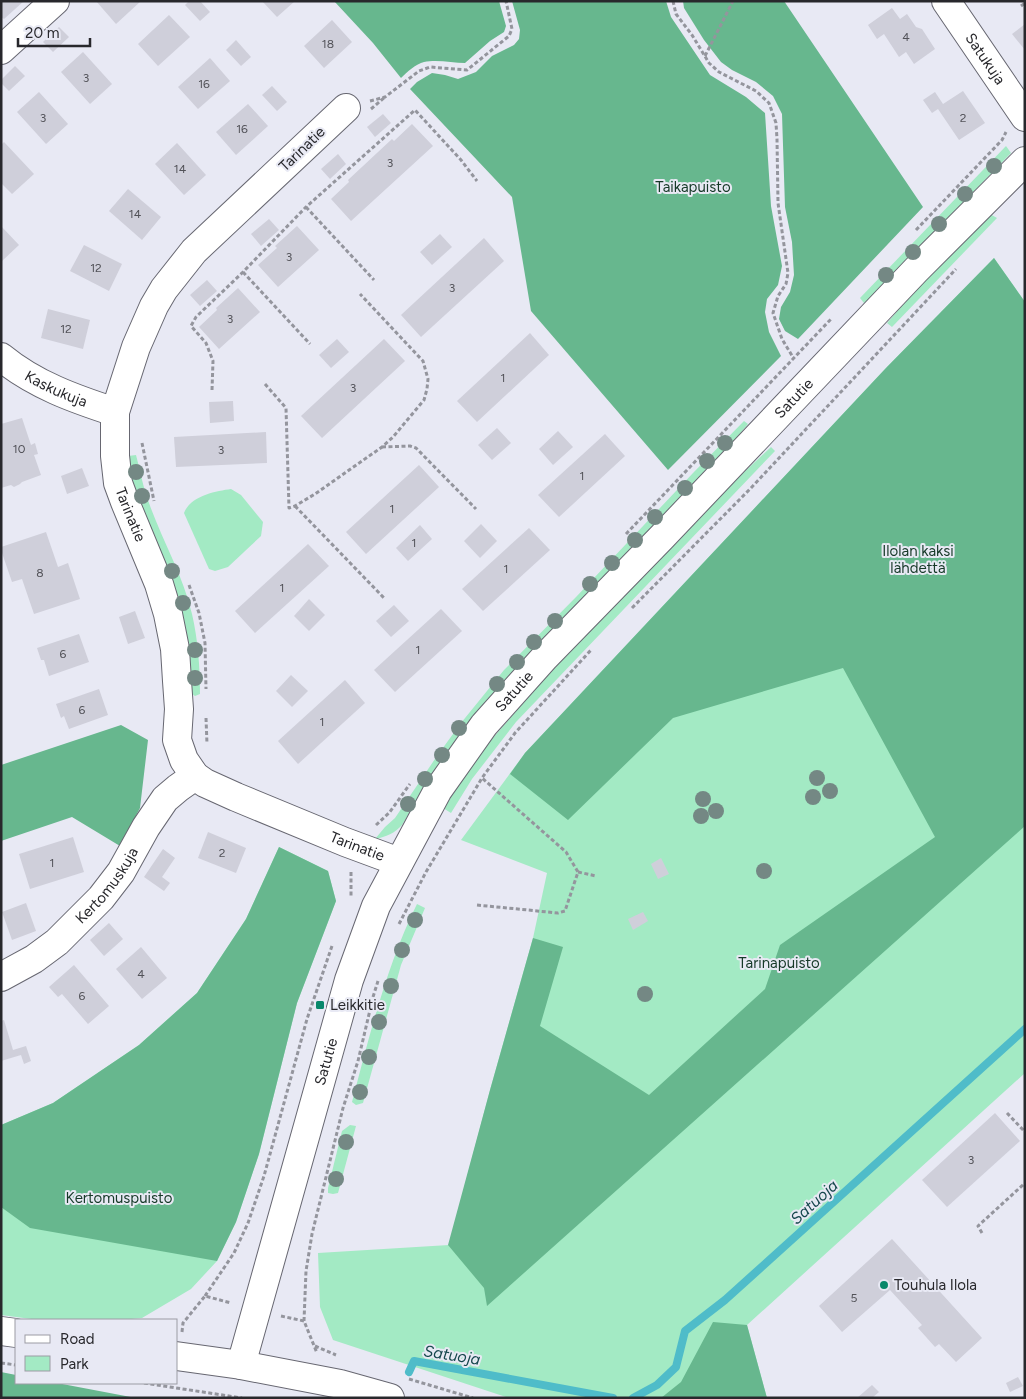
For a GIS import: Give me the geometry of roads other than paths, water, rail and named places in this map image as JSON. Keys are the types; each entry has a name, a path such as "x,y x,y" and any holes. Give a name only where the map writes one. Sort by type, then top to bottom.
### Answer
{"street":[{"path":"1,50 55,1"},
{"name":"Satukuja","path":"946,1 1025,117"},
{"name":"Tarinatie","path":"355,112 194,251 177,272 154,306 136,347 115,412 115,456 118,483 159,584 168,614 175,650 179,709 177,740 184,760 195,776 205,783 236,797 399,862"},
{"name":"Satutie","path":"241,1365 350,980 376,906 438,790 484,725 545,657 662,538 916,270 1025,161"},
{"name":"Kaskukuja","path":"1,357 38,383 78,400 115,412"},
{"name":"Kertomuskuja","path":"1,977 34,959 57,942 101,898 121,872 146,827 165,799 195,776"},
{"path":"1,1331 15,1333"},
{"path":"178,1356 241,1365 340,1384 390,1398"}],"waterway":[{"name":"Satuoja","path":"633,1398 657,1385 676,1367 685,1331 725,1300 1025,1029"},
{"name":"Satuoja","path":"409,1372 414,1361 613,1398"}],"place":[{"name":"Leikkitie","path":"320,1005"},
{"name":"Touhula Ilola","path":"884,1285"}],"park label":[{"name":"Taikapuisto","path":"693,187"},
{"name":"Ilolan kaksi lähdettä","path":"918,560"},
{"name":"Tarinapuisto","path":"779,963"},
{"name":"Kertomuspuisto","path":"119,1198"}]}
